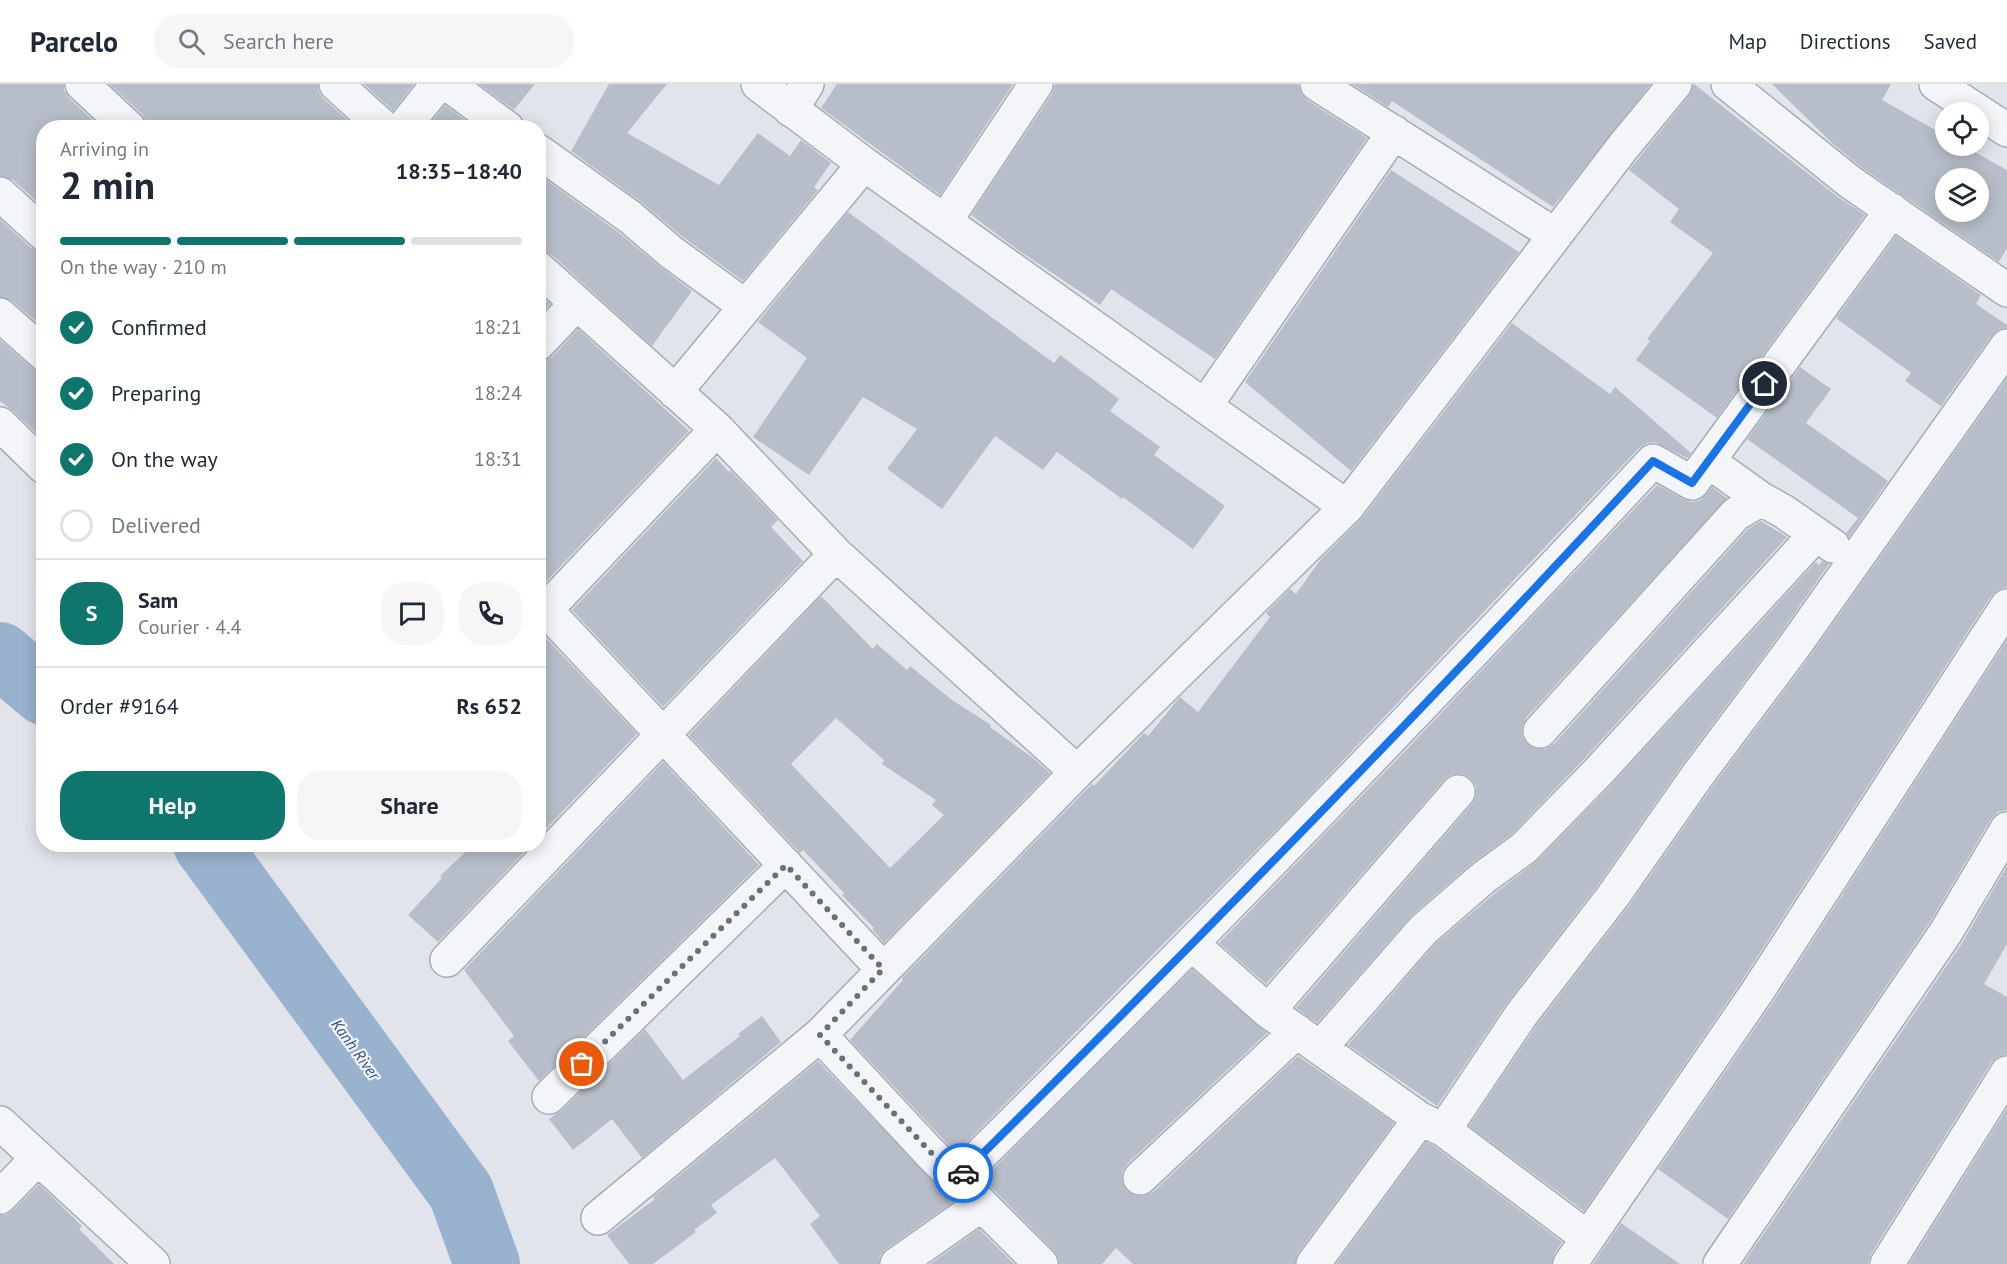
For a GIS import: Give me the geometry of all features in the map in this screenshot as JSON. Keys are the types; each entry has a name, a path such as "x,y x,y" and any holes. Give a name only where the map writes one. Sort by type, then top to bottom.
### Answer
{"street":[{"path":"82,84 120,120"},
{"path":"336,84 375,120"},
{"path":"409,120 438,84"},
{"path":"448,84 496,120"},
{"path":"758,84 799,97 864,164 1347,507"},
{"path":"945,221 1036,84"},
{"path":"1317,84 1555,235"},
{"path":"598,1218 820,1035 1077,772 1347,507 1623,147 1675,84"},
{"path":"1728,84 1850,182 2007,290"},
{"path":"1936,84 2007,130"},
{"path":"1205,406 1394,132"},
{"path":"546,157 745,306"},
{"path":"675,392 864,164"},
{"path":"0,194 36,227"},
{"path":"956,1179 1193,945 1482,645 1653,461 1692,483 1892,210"},
{"path":"546,275 717,429 836,554 1077,772"},
{"path":"546,336 577,303"},
{"path":"0,315 36,347"},
{"path":"1313,1264 1521,1015 1613,896 2007,346"},
{"path":"0,424 36,459"},
{"path":"546,610 717,429"},
{"path":"1708,461 1761,499 1783,511 1855,560"},
{"path":"1540,731 1736,514 1761,499"},
{"path":"1140,1178 1309,1040 1423,930 1483,878 1524,848 1599,771 1816,534"},
{"path":"447,960 836,554"},
{"path":"1193,945 1268,1011 1432,1124 1579,1251 1757,992 2007,606"},
{"path":"546,618 664,734 883,969"},
{"path":"1268,1011 1458,792"},
{"path":"1720,1264 1946,932 2007,829"},
{"path":"549,1097 786,865"},
{"path":"820,1035 956,1179 1041,1264"},
{"path":"1887,1264 2007,1073"},
{"path":"0,1123 153,1264"},
{"path":"0,1197 38,1158"},
{"path":"897,1264 981,1204"}],"building":[{"path":"0,84 64,84 64,90 69,98 92,120 36,120 36,201 13,180 0,176"},
{"path":"109,84 318,84 318,90 323,98 347,120 146,120"},
{"path":"364,84 414,84 393,111"},
{"path":"479,84 535,84 514,110"},
{"path":"609,84 667,84 627,133 719,185 758,133 790,156 801,140 831,163 814,187 818,190 743,281 571,151"},
{"path":"837,84 1013,84 940,195 821,108"},
{"path":"1055,84 1298,84 1307,100 1367,138 1215,359 1111,289 1100,305 1018,250 971,215 1052,94"},
{"path":"1352,84 1651,84 1553,207 1392,101 1388,107"},
{"path":"1694,84 1838,197 1865,215 1717,418 1636,360 1650,341 1647,339 1713,253 1670,222 1679,209 1629,170 1689,96"},
{"path":"1772,84 1891,84 1882,100 1935,130 1935,156 1982,156 2007,170 2007,248 1999,262 1941,222 1989,222 1989,168 1935,168 1935,218 1861,167 1832,143"},
{"path":"445,105 465,120 433,120"},
{"path":"1391,170 1519,252 1351,471 1245,382"},
{"path":"546,180 618,232 692,291 652,346 551,254 546,252"},
{"path":"848,212 1054,363 1060,355 1119,399 1110,411 1160,447 1154,455 1225,506 1193,549 1057,452 1043,470 995,436 942,509 887,469 917,429 863,397 809,475 753,437 807,358 758,322"},
{"path":"0,219 31,248 36,250 36,321 12,301 0,297"},
{"path":"1896,236 1981,295 1976,304 2007,325 2007,328 1999,329 1992,335 1941,406 1905,381 1911,373 1836,318"},
{"path":"1512,323 1610,394 1615,387 1691,453 1687,458 1655,442 1647,443 1639,448 1295,811 956,1153 850,1040 903,980 902,978 1092,784 1094,786 1144,733 1148,736 1180,697 1198,712 1270,617 1266,613 1290,589 1296,594 1321,559 1362,518"},
{"path":"578,329 689,431 546,582 546,361"},
{"path":"0,340 36,369 36,433 0,401"},
{"path":"1800,367 1831,389 1806,423 1888,481 1849,537 1846,533 1858,518 1747,439"},
{"path":"2007,378 2007,587 1991,596 1741,982 1584,1211 1469,1126 1536,1026 1628,907 1712,787 1808,659"},
{"path":"716,458 778,520 771,527 803,561 663,707 572,610"},
{"path":"1657,485 1691,502 1701,500 1712,487 1727,498 1526,718 1522,727 1522,736 1527,744 1536,749 1545,749 1554,744 1748,529 1761,521 1787,537 1585,758 1512,834 1471,864 1411,916 1317,1023 1296,1008 1472,804 1476,796 1476,786 1470,778 1461,774 1452,774 1444,780 1266,984 1219,943 1409,747"},
{"path":"1822,561 1829,564 1778,637 1682,765 1598,885 1506,1004 1437,1106 1348,1045 1436,943 1537,861 1612,784 1816,562 1819,565"},
{"path":"821,596 873,649 877,644 907,670 910,666 952,700 991,725 990,727 1050,773 884,943 872,929 874,928 842,895 844,893 803,850 800,853 798,851 689,735","holes":["836,718 884,760 882,764 936,800 932,805 944,815 890,868 791,764"]},
{"path":"546,638 637,734 546,829"},
{"path":"2007,640 2007,810 1998,812 1991,819 1930,922 1728,1219 1658,1169 1773,1002"},
{"path":"663,762 759,865 539,1081 508,1041 514,1036 464,970"},
{"path":"466,852 524,852 438,942 408,915 442,878 440,876"},
{"path":"2007,866 2007,944 1984,984 2007,997 2007,1054 1991,1063 1871,1254 1868,1264 1743,1264 1962,943"},
{"path":"1192,969 1267,1033 1127,1164 1122,1172 1122,1182 1127,1191 1135,1196 1144,1196 1153,1192 1298,1056 1394,1123 1298,1253 1295,1264 1133,1264 1116,1248 1102,1264 1059,1264 1054,1251 983,1179"},
{"path":"762,1016 781,1042 642,1158 612,1119 573,1150 549,1119 562,1110 645,1029 683,1080"},
{"path":"818,1061 953,1202 886,1249 880,1256 879,1264 839,1264 810,1224 820,1216 775,1158 711,1205 717,1213 653,1264 629,1264 607,1235 655,1199 653,1197"},
{"path":"2007,1108 2007,1264 1909,1264"},
{"path":"1426,1142 1562,1242 1554,1254 1552,1264 1336,1264"},
{"path":"39,1184 82,1226 79,1229 114,1264 0,1264 0,1215 6,1215 13,1210"},
{"path":"1621,1223 1680,1264 1593,1264"},
{"path":"979,1229 1014,1264 930,1264"}],"waterway":[{"name":"Kanh River","path":"0,655 36,685"},
{"name":"Kanh River","path":"212,852 461,1192 487,1264"}],"way so far":[{"path":"582,1064 786,865 883,969 820,1035 956,1179 963,1173"}],"route":[{"path":"963,1173 1193,945 1482,645 1653,461 1692,483 1765,384"}]}
